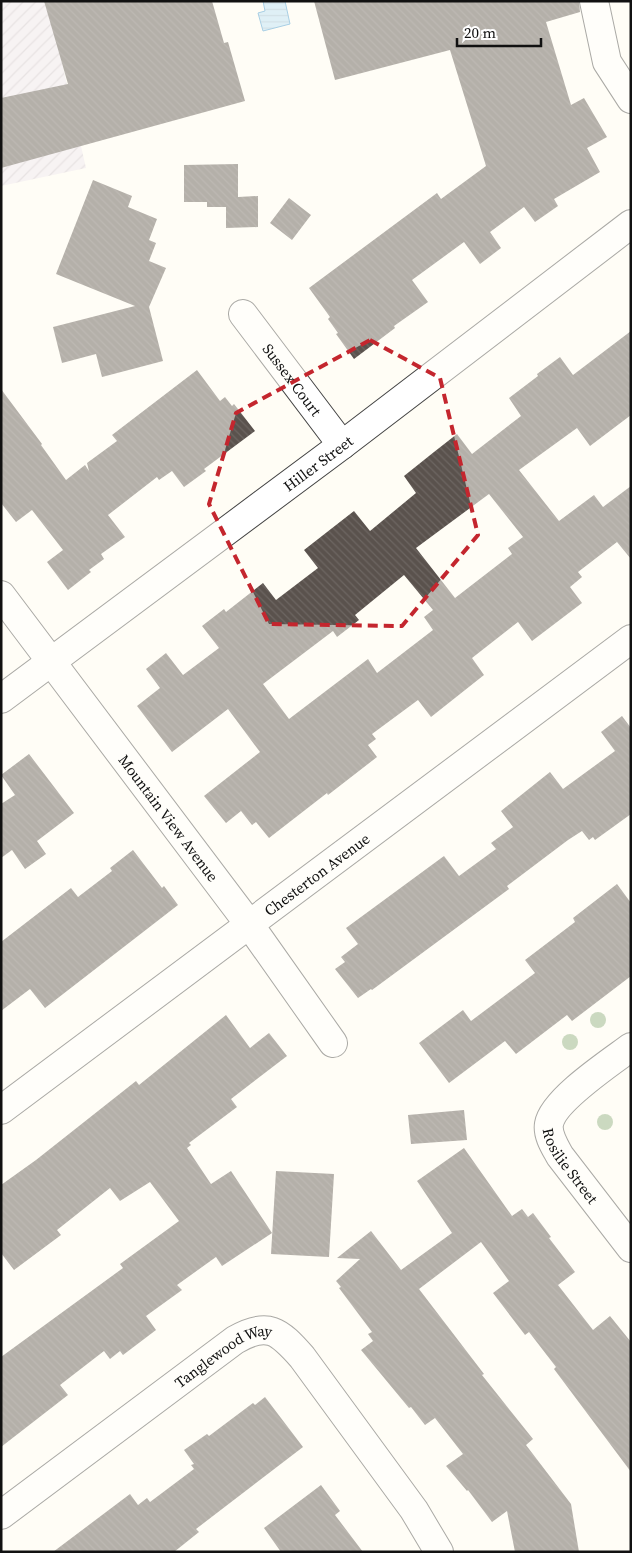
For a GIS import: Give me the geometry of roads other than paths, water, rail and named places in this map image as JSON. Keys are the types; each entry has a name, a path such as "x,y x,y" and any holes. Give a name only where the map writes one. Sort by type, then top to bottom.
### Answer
{"street":[{"path":"594,1 607,62 631,99"},
{"name":"Hiller Street","path":"1,699 342,445 631,224"},
{"name":"Sussex Court","path":"244,314 342,445"},
{"name":"Mountain View Avenue","path":"1,595 250,924 333,1043"},
{"name":"Chesterton Avenue","path":"1,1110 631,639"},
{"name":"Rosilie Street","path":"631,1047 577,1088 559,1106 549,1124 552,1140 560,1156 631,1248"},
{"name":"Tanglewood Way","path":"1,1515 234,1340 250,1331 269,1330 286,1338 302,1357 414,1510 439,1552"}],"water":[{"path":"263,1 285,1 290,24 263,31 258,13 265,11"}]}
